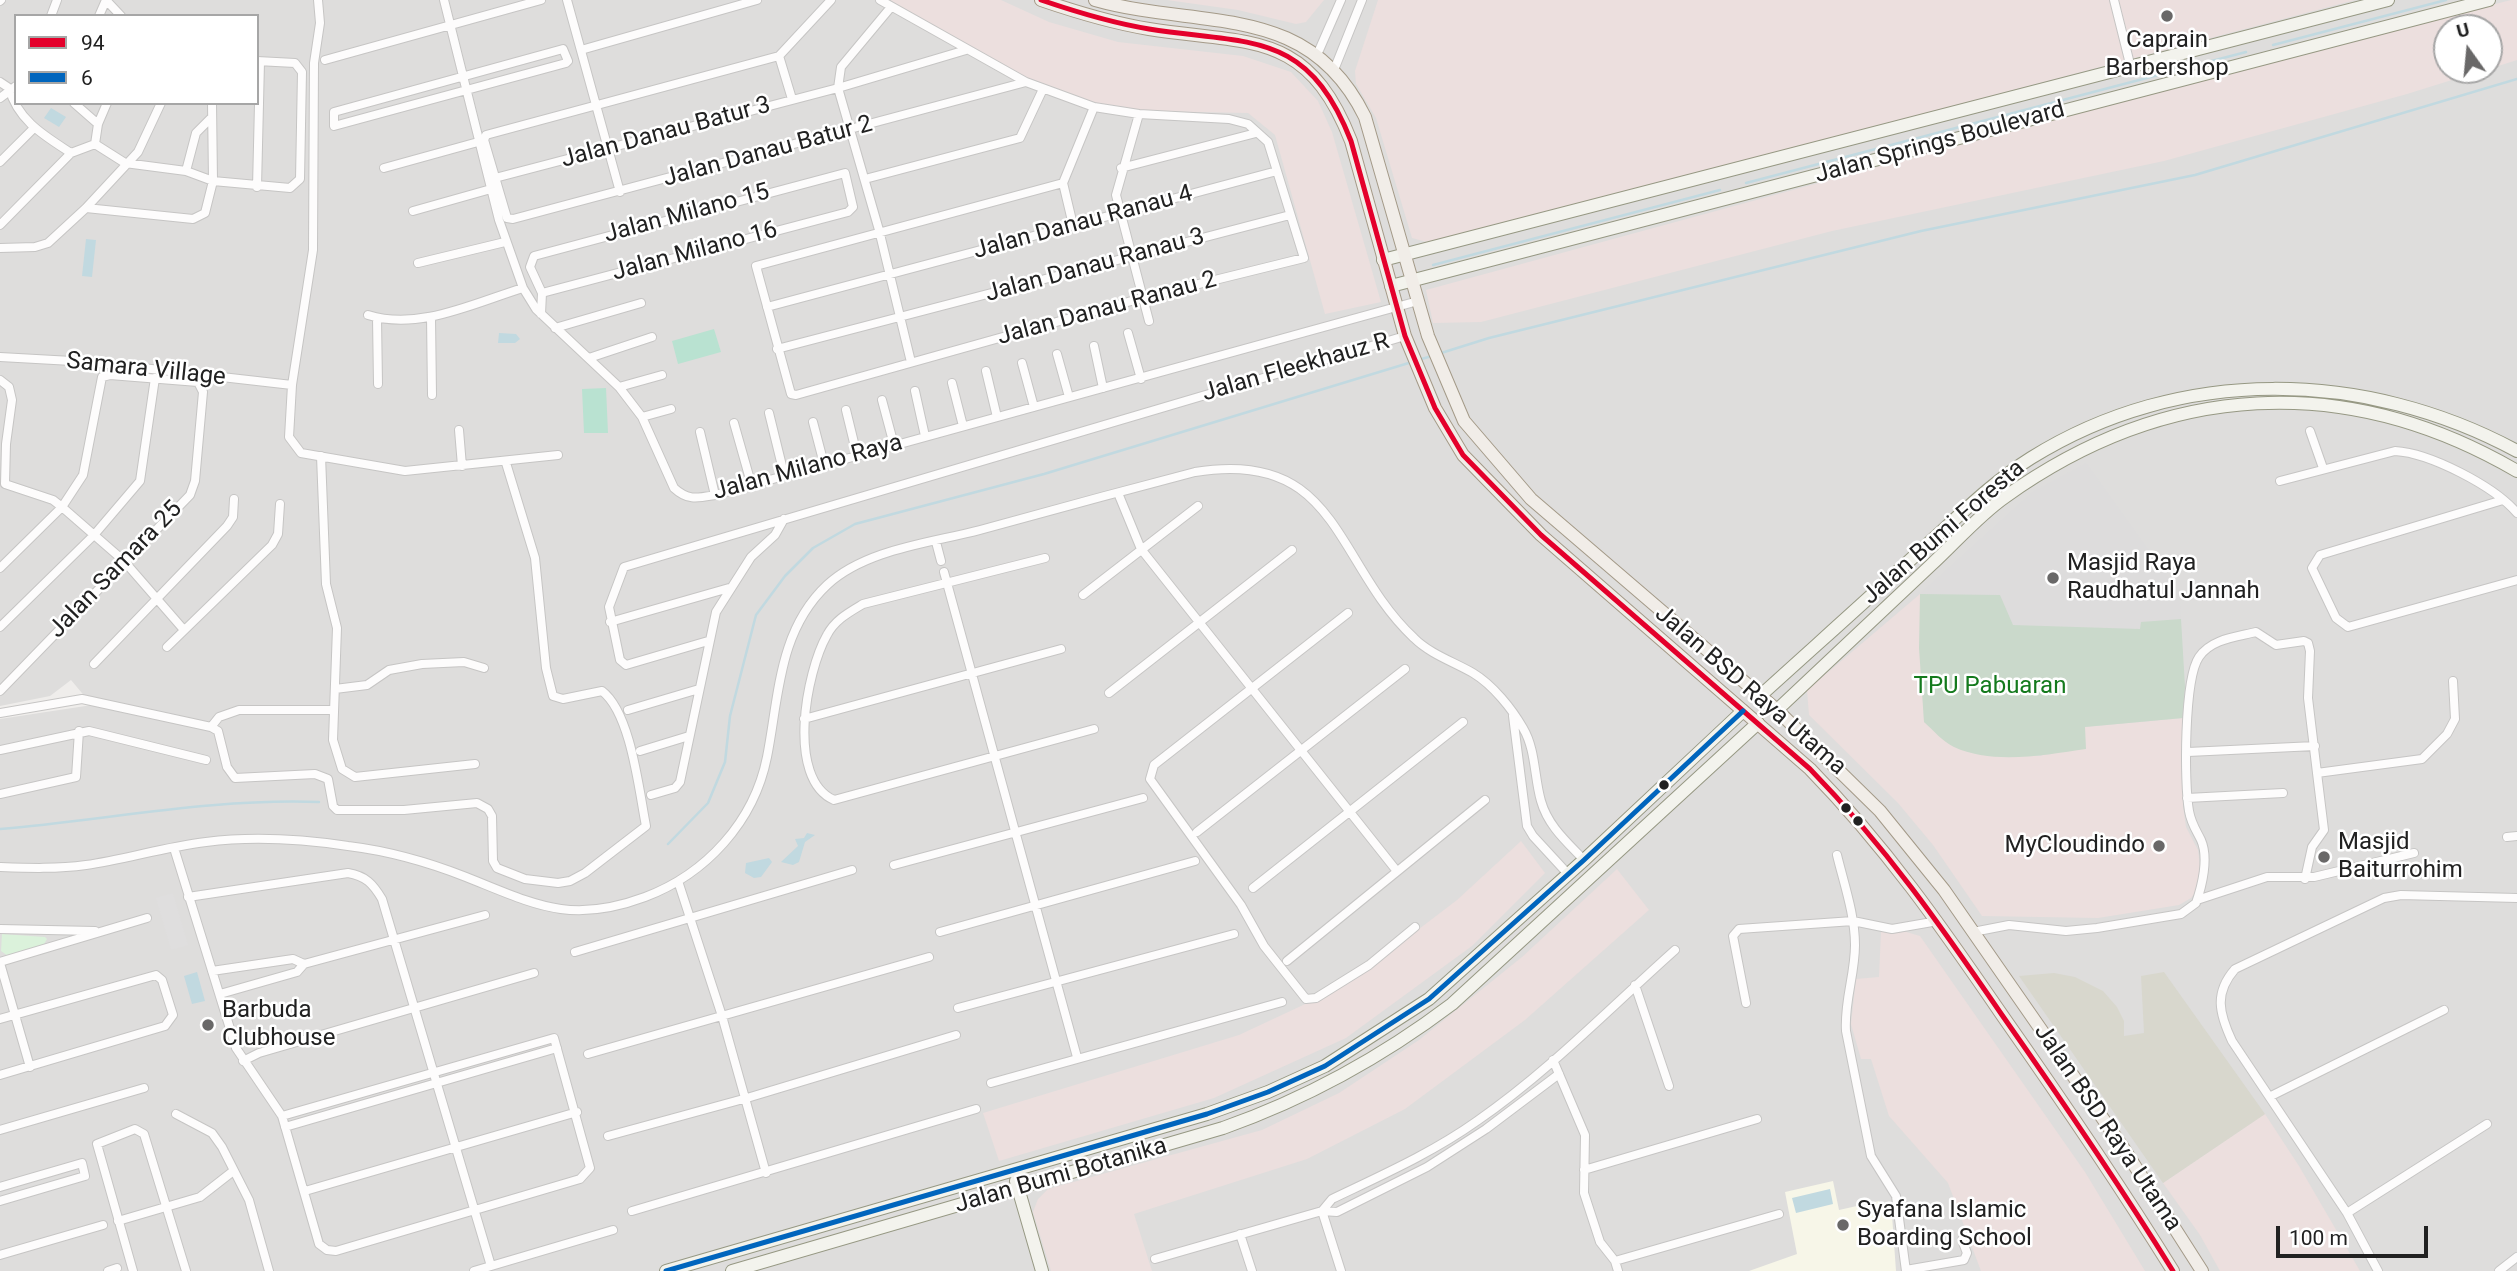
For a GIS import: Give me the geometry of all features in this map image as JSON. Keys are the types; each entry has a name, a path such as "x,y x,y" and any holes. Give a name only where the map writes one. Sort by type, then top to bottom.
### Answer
{"main road":[{"name":"Jalan BSD Raya Utama","path":"1041,0 1121,24 1266,45 1294,59 1320,83 1339,111 1351,141 1406,339 1423,382 1449,434 1492,489 1573,564 1758,723 1855,815 1938,921 2105,1163 2173,1271"},
{"name":"Jalan BSD Raya Utama","path":"1095,0 1155,13 1265,27 1301,43 1348,85 1365,117 1428,336 1464,421 1531,499 1777,710 1880,811 1938,882 2124,1149 2202,1271"},
{"name":"Jalan Springs Boulevard","path":"1383,260 2388,0"},
{"name":"Jalan Springs Boulevard","path":"1391,286 2489,0"},
{"path":"2256,35 2263,58"},
{"path":"1729,172 1735,198"},
{"name":"Jalan Bumi Foresta","path":"1760,696 1993,485 2029,459 2087,428 2175,399 2226,391 2334,392 2394,401 2448,418 2517,451"},
{"name":"Jalan Bumi Foresta","path":"1777,710 2003,498 2066,457 2103,439 2183,412 2234,404 2346,408 2395,418 2444,433 2517,471"},
{"path":"1952,522 1964,535"},
{"name":"Jalan Bumi Botanika","path":"666,1271 699,1266 1207,1114 1268,1092 1325,1066 1410,1013 1475,960 1743,711"},
{"name":"Jalan Bumi Botanika","path":"732,1271 1250,1118 1350,1071 1421,1028 1494,967 1758,723"},
{"path":"1410,1013 1421,1028"},
{"path":"2105,1163 2124,1149"},
{"path":"1014,1171 1042,1271"}],"street":[{"path":"106,0 119,14"},
{"path":"318,0 320,23 314,63 313,250 292,385 289,437 301,453 405,471 506,463 558,455"},
{"name":"Jalan Milano Raya","path":"444,0 505,242 523,288 541,314 620,387 642,417 674,488 683,496 693,499 715,495 1418,301"},
{"path":"325,60 541,0"},
{"path":"567,0 620,192"},
{"path":"581,50 757,0"},
{"path":"495,178 484,140 486,135 779,56 831,0"},
{"path":"880,0 1026,82 1094,107 1139,114 1240,120 1268,142 1290,215"},
{"path":"1317,55 1340,0"},
{"path":"1334,70 1362,0"},
{"path":"2114,0 2131,68"},
{"path":"891,7 841,67 838,88 879,230 911,362"},
{"name":"Jalan Danau Batur 3","path":"495,178 838,88 967,50"},
{"path":"566,51 566,63 465,90 334,126 334,111 566,51"},
{"path":"779,56 792,99"},
{"path":"95,144 125,163 186,171 213,181 257,187 290,188 298,184 300,66 295,63 259,62"},
{"path":"0,82 13,87 0,98"},
{"name":"Jalan Danau Batur 2","path":"495,178 505,215 510,220 1026,82"},
{"path":"864,179 1022,137 1043,89"},
{"path":"16,105 33,128 71,153"},
{"path":"76,105 97,124"},
{"path":"95,144 97,124 106,105"},
{"path":"0,247 42,246 86,208 145,143 160,105"},
{"path":"86,208 193,219 205,213 213,181 212,105"},
{"path":"257,187 258,105"},
{"path":"1073,225 1063,183 1094,107"},
{"path":"1139,114 1121,168 1116,195 1149,321"},
{"path":"186,171 196,132 210,119"},
{"path":"0,162 33,128"},
{"path":"1121,168 1256,133"},
{"path":"384,168 478,142"},
{"path":"0,225 71,153 95,144"},
{"name":"Jalan Danau Ranau 4","path":"767,307 1277,171"},
{"name":"Jalan Milano 16","path":"542,293 848,212 853,207 845,173 839,172"},
{"name":"Jalan Milano 15","path":"542,293 530,267 534,256 839,172"},
{"path":"777,349 756,266 879,230 1063,183"},
{"path":"412,211 491,189"},
{"name":"Jalan Danau Ranau 3","path":"777,349 1290,215"},
{"name":"Jalan Danau Ranau 2","path":"777,349 789,391 796,395 1142,298 1304,258 1290,215"},
{"path":"418,263 505,242"},
{"path":"378,384 372,316 397,322 431,317 523,288"},
{"path":"541,314 542,293"},
{"path":"555,328 641,303"},
{"path":"431,317 432,395"},
{"path":"1128,333 1141,379"},
{"path":"589,358 652,337"},
{"name":"Jalan Fleekhauz R","path":"610,622 609,607 624,567 1186,399 1406,339"},
{"path":"1094,345 1103,388"},
{"path":"1057,354 1069,397"},
{"name":"Samara Village","path":"0,357 90,362 292,385"},
{"path":"1022,363 1034,407"},
{"path":"986,371 997,417"},
{"path":"0,568 62,506 83,475 102,377 110,375 155,378 144,474 94,535 0,627"},
{"path":"620,387 662,375"},
{"name":"Jalan Samara 25","path":"0,691 194,489 203,392 198,382 155,378"},
{"path":"0,380 6,383 11,392 3,487 53,500 62,506 124,561 184,630"},
{"path":"952,383 963,426"},
{"path":"915,391 925,436"},
{"path":"882,400 894,445"},
{"path":"642,417 671,409"},
{"path":"846,411 857,455"},
{"path":"769,413 784,474"},
{"path":"813,422 824,464"},
{"path":"734,423 751,483"},
{"path":"0,434 9,425"},
{"path":"458,430 462,466"},
{"path":"2310,431 2323,468"},
{"path":"700,432 715,495"},
{"path":"2280,481 2395,451 2405,452 2446,466 2503,500 2517,513"},
{"path":"321,456 326,584 337,628 333,740 342,769 355,777 475,764"},
{"path":"328,779 333,806 337,810 404,810 477,803 484,805 492,816 493,862 506,874 525,879 570,881 646,826 627,738 614,705 602,691 563,699 553,696 546,668 535,558 506,463"},
{"path":"0,867 66,867 204,842 268,839 351,846 408,858 528,903 567,910 584,910 632,900 678,881 726,842 749,808 762,777 787,647 799,620 827,586 852,568 888,553 1195,472 1226,468 1256,471 1304,491 1326,511 1343,535 1368,582 1415,640 1475,674 1513,713 1528,739 1545,814 1584,860"},
{"path":"1118,493 1141,549 1396,870"},
{"path":"94,664 230,522 234,499"},
{"path":"2503,500 2320,555 2312,569 2336,618 2348,627 2517,580"},
{"path":"167,646 272,545 278,534 280,504"},
{"path":"1083,595 1198,506"},
{"path":"651,795 675,788 680,782 716,612 751,557 775,535 784,519"},
{"path":"936,542 941,561"},
{"path":"1109,693 1292,550"},
{"path":"1045,558 863,604 841,617 827,634 818,656 804,719 811,776 818,789 834,800 1094,729"},
{"path":"944,572 1077,1057"},
{"path":"708,641 626,665 620,660 610,622 729,588"},
{"path":"1348,613 1154,765 1150,773 1151,784 1241,905 1264,946 1306,999 1315,998 1369,965 1415,927"},
{"path":"2197,900 2204,859 2201,840 2192,827 2187,798 2189,683 2198,659 2216,642 2256,632 2276,645 2304,641 2308,643 2308,698 2324,830 2312,847 2305,879"},
{"path":"804,719 1061,649"},
{"path":"335,689 368,685 389,670 422,664 464,662 484,668"},
{"path":"1197,832 1405,668"},
{"path":"2317,773 2422,759 2447,734 2455,719 2453,681"},
{"path":"628,710 699,689"},
{"path":"0,713 82,699 211,727 218,731 227,767 235,778 315,774 328,779"},
{"path":"211,727 227,713 239,710 334,710"},
{"path":"1513,713 1527,826 1568,874"},
{"path":"1253,888 1463,722"},
{"path":"0,750 79,731 206,760"},
{"path":"0,794 76,777 79,731"},
{"path":"640,751 690,736"},
{"path":"2188,752 2315,746"},
{"path":"328,779 342,769"},
{"path":"2187,798 2283,793"},
{"path":"894,865 1143,798"},
{"path":"1287,961 1485,800"},
{"path":"2507,836 2517,836"},
{"path":"174,848 219,994 243,1061 282,1116 319,1244 327,1250 336,1251 475,1211 586,1176 591,1163 555,1038 282,1116"},
{"path":"1973,932 2009,925 2066,931 2181,914 2197,900 2267,877 2305,879 2414,853"},
{"path":"1837,855 1853,922 1855,946 1844,1010 1846,1031 1871,1156 1896,1196 1906,1270 1964,1260 1967,1253 1962,1240"},
{"path":"940,932 1195,861"},
{"path":"575,952 852,870"},
{"path":"188,897 348,873 360,875 373,885 382,899 491,1266"},
{"path":"678,881 747,1098 766,1173"},
{"path":"2378,1271 2347,1213 2224,1025 2220,1000 2222,984 2235,969 2384,898 2401,895 2517,898"},
{"path":"219,994 297,972 304,964 485,915"},
{"path":"30,1067 0,963 147,918"},
{"path":"1746,1003 1733,936 1735,932 1853,922 1892,929 1938,921"},
{"path":"0,929 104,931"},
{"path":"958,1008 1234,934"},
{"path":"1322,1211 1332,1199 1422,1156 1479,1120 1553,1059 1675,950"},
{"path":"588,1054 929,957"},
{"path":"212,971 293,959 304,964"},
{"path":"243,1061 259,1053 534,973"},
{"path":"0,1019 156,975 162,980 173,1015 165,1026 0,1075"},
{"path":"1635,985 1669,1086"},
{"path":"991,1083 1282,1002"},
{"path":"2272,1096 2444,1010"},
{"path":"608,1136 747,1098 956,1035"},
{"path":"285,1127 557,1048"},
{"path":"1553,1059 1585,1135 1584,1193 1600,1242 1615,1261 1618,1271"},
{"path":"1155,1259 1322,1211 1337,1212 1427,1167 1486,1129 1559,1074"},
{"path":"0,1130 144,1088"},
{"path":"632,1211 976,1109"},
{"path":"305,1191 577,1112"},
{"path":"176,1114 212,1133 222,1147 232,1172 249,1200 269,1271"},
{"path":"1584,1170 1757,1119"},
{"path":"2347,1213 2487,1124"},
{"path":"133,1271 97,1144 135,1129 144,1133 186,1271"},
{"path":"0,1187 82,1163 85,1177 0,1201"},
{"path":"118,1221 200,1197 232,1172"},
{"path":"1322,1211 1341,1271"},
{"path":"1615,1261 1779,1214"},
{"path":"0,1255 103,1225"},
{"path":"474,1271 613,1230"},
{"path":"1240,1234 1252,1271"},
{"path":"2499,1271 2517,1257"},
{"path":"108,1271 117,1268"}],"shaded area":[{"path":"0,0 2517,0 2517,1271 0,1271 0,719 92,705 71,680 50,696 0,706"},
{"path":"890,0 1001,0 1049,22 1118,42 1243,56 1291,72 1318,101 1332,132 1381,302 1325,314 1275,135 1248,113 1149,111 1085,102 1029,80 941,32"},
{"path":"1167,0 1324,0 1306,22 1296,24 1238,10"},
{"path":"1378,0 2355,0 1431,243 1412,238 1376,118 1356,84 1355,71"},
{"path":"2517,0 2517,60 2503,64 2503,14 2456,14"},
{"path":"2433,20 2433,84 2439,84 2407,94 2164,161 1832,231 1481,322 1433,323 1426,290 2167,88"},
{"path":"2086,463 2179,593 2181,619 2142,622 2141,629 2013,625 1920,594 2034,491"},
{"path":"1920,594 1924,722 1986,755 2041,756 2085,727 2183,718 2183,806 2186,827 2198,850 2200,866 2197,891 2191,898 2179,905 2098,918 1982,916 1933,845 1898,803 1809,715 1807,690"},
{"path":"1521,841 1545,873 1472,946 1346,1038 1214,1098 999,1161 983,1113 1239,1035 1316,999 1381,958 1457,900"},
{"path":"1617,869 1649,910 1525,1020 1405,1109 1307,1159 1134,1214 1152,1271 1051,1271 1033,1212 1038,1199 1048,1189 1262,1130 1339,1093 1419,1040 1522,957"},
{"path":"173,893 188,945 171,950 156,898"},
{"path":"1903,931 1920,936 2085,1172 2145,1271 1981,1271 1948,1183 1889,1116 1871,1059 1861,1059 1851,1024 1856,979 1879,977 1881,932"},
{"path":"2164,972 2265,1114 2163,1183 2019,976 2054,973 2075,977 2103,991 2117,1007 2124,1021 2124,1036 2144,1033 2141,976"},
{"path":"2265,1114 2299,1166 2360,1271 2220,1271 2200,1235 2163,1183"},
{"name":"Syafana Islamic Boarding School","path":"1833,1181 1839,1210 1879,1201 1884,1214 1892,1215 1896,1271 1749,1271 1797,1254 1785,1192"}],"green space":[{"path":"714,329 721,352 678,364 672,341"},
{"path":"606,388 608,433 584,433 582,389"},
{"name":"TPU Pabuaran","path":"1920,594 2000,595 2013,625 2140,629 2141,622 2181,619 2185,687 2183,718 2085,727 2086,749 2054,754 1985,756 1954,747 1924,722 1919,648"},
{"path":"2,934 47,939 43,946 8,956 1,951"}],"water":[{"path":"51,108 66,117 59,127 44,118"},
{"path":"86,239 96,240 92,277 82,276"},
{"path":"499,333 516,334 520,339 515,343 498,343"},
{"path":"807,833 815,835 805,842 799,862 793,865 781,862 798,846 795,839 804,838"},
{"path":"769,858 772,862 761,877 754,878 745,873 746,863"},
{"path":"197,972 205,1001 192,1004 184,976"},
{"path":"1830,1189 1833,1204 1796,1213 1792,1198"}],"waterway":[{"path":"2273,45 2446,0"},
{"path":"1746,183 2246,52"},
{"path":"1438,354 1489,338 1921,231 2195,175 2517,79"},
{"path":"1433,265 1720,190"},
{"path":"1418,360 1432,356"},
{"path":"668,844 708,803 725,762 730,716 756,615 785,576 813,548 855,524 1044,474 1412,362"},
{"path":"0,829 199,806 319,802"}],"transit line":[{"name":"94","path":"1041,0 1121,24 1246,42 1271,49 1294,61 1315,78 1334,105 1351,141 1405,336 1435,408 1463,455 1541,535 1810,769 1838,798 1912,888 1957,950 2089,1142 2173,1271"},
{"name":"6","path":"666,1271 1207,1114 1268,1092 1325,1066 1429,999 1584,860 1743,711"}],"place":[{"name":"Caprain Barbershop","path":"2167,16"},
{"name":"Masjid Raya Raudhatul Jannah","path":"2053,578"},
{"name":"MyCloudindo","path":"2159,846"},
{"name":"Masjid Baiturrohim","path":"2324,857"},
{"name":"Barbuda Clubhouse","path":"208,1025"},
{"name":"Syafana Islamic Boarding School","path":"1843,1225"}]}
